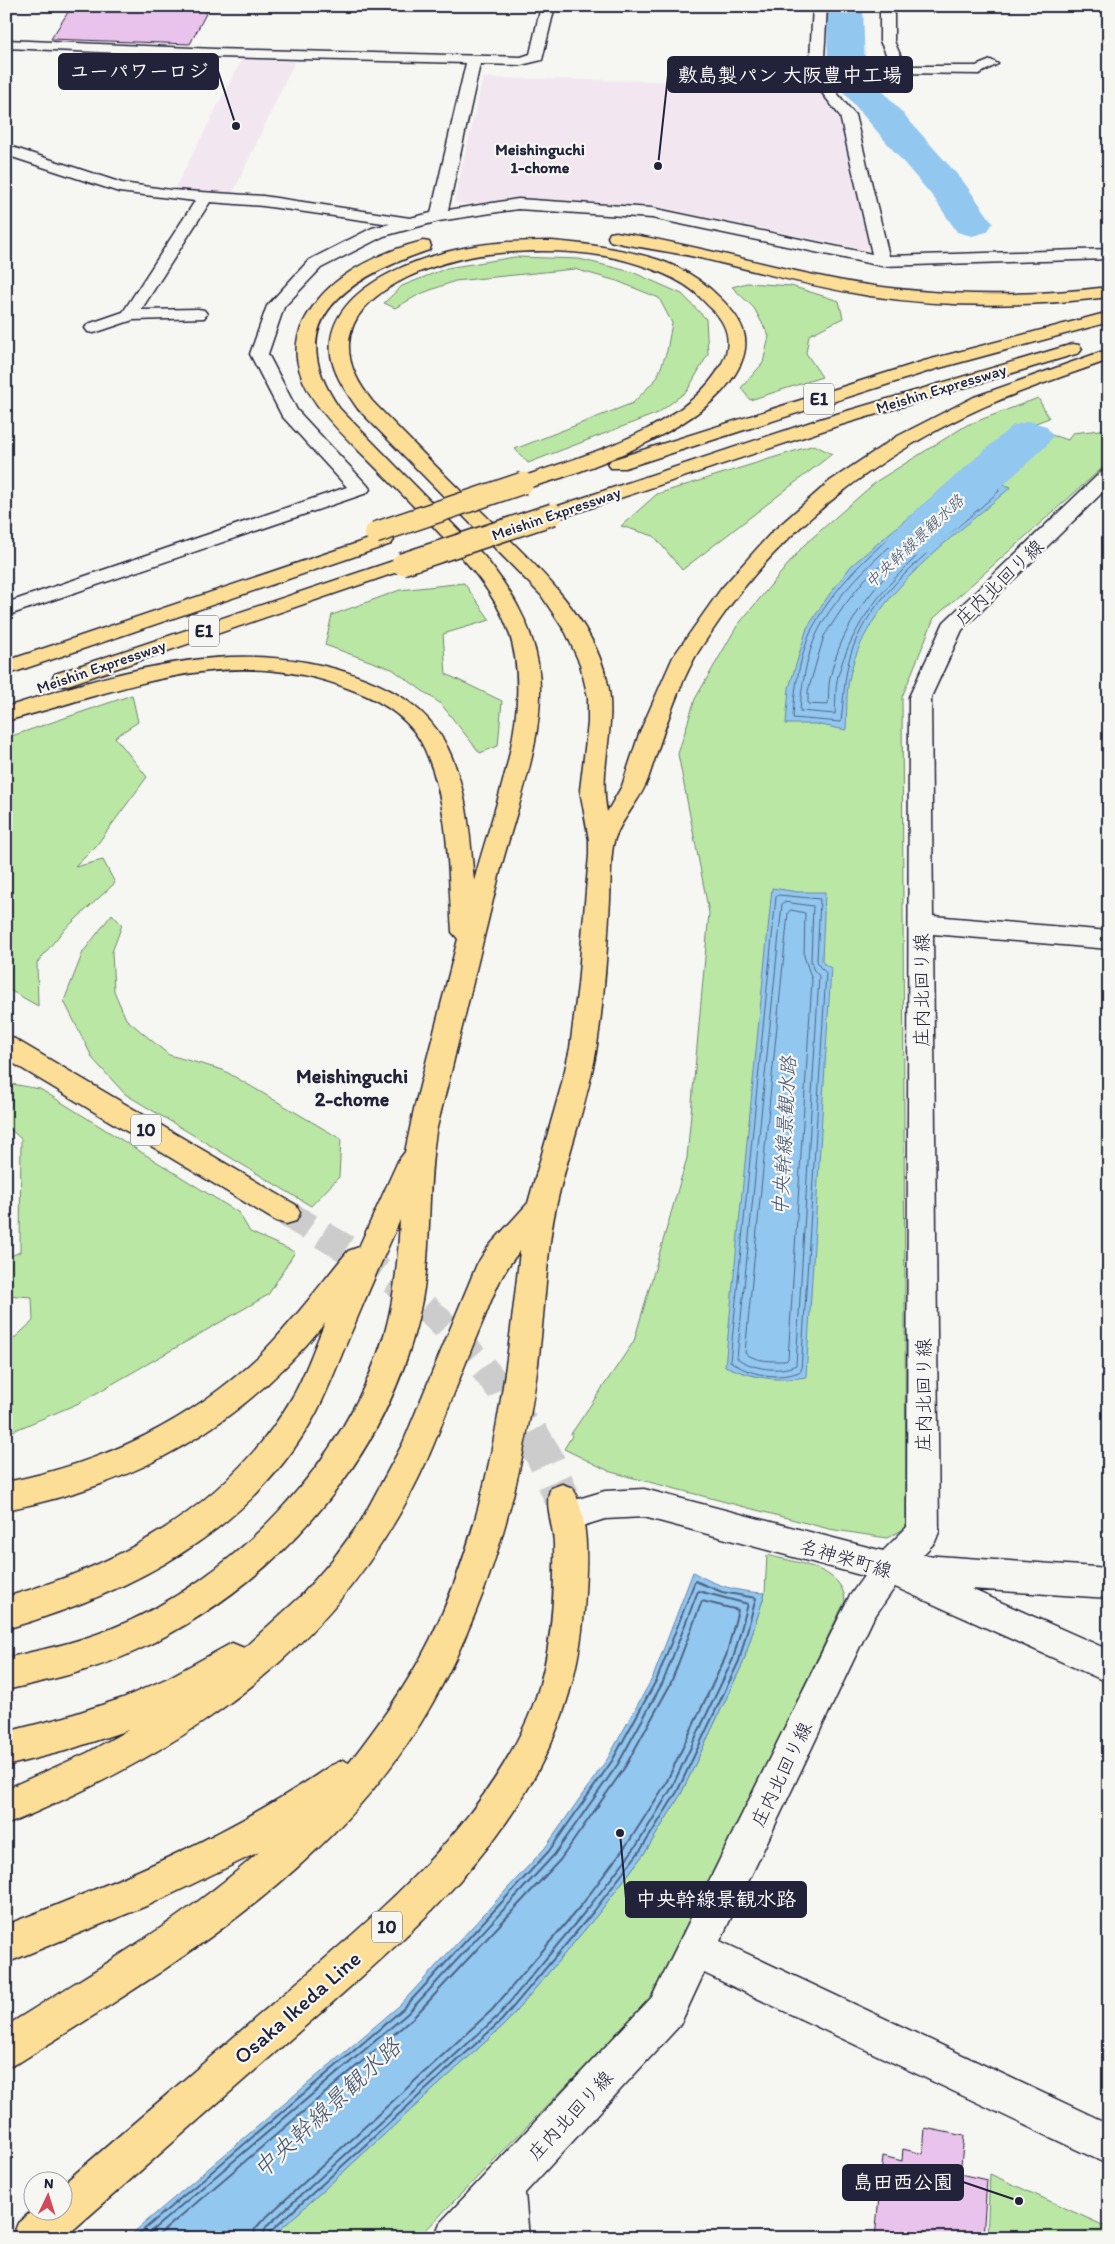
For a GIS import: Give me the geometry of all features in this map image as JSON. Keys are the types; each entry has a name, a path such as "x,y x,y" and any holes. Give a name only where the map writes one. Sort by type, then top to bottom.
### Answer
{"main road":[{"path":"6,1674 64,1661 113,1643 176,1614 224,1582 270,1542 314,1496 346,1451 369,1410 388,1368 401,1328 410,1282 420,1143 467,948 523,739 528,678 524,649 517,624 493,580 477,560 351,434 320,394 306,357 307,339 313,321 324,304 360,273 409,250 470,236 534,231 575,233 638,240 838,285 912,296 1021,300 1109,292"},
{"path":"6,2048 204,1920 309,1833 355,1783 392,1737 422,1690 447,1644 470,1584 488,1524 521,1377 541,1208 579,1067 595,952 601,842 592,791 600,715 598,687 591,661 580,637 566,614 533,574 365,405 344,370 340,354 340,338 345,322 355,306 388,280 431,261 505,247 584,248 641,259 667,268 688,279 720,304 732,319 737,335 736,352 730,370 718,388 696,407 668,424 527,488"},
{"name":"Meishin Expressway","path":"6,668 380,536 527,488 874,382 1109,316"},
{"name":"Meishin Expressway","path":"6,698 827,423 968,379 1109,339"},
{"path":"601,842 634,786 650,734 684,657 728,593 778,537 837,485 903,441 981,401 1109,354"},
{"path":"6,714 128,679 203,664 237,662 302,666 333,673 362,683 408,711 425,729 437,749 446,772 452,802 467,948"},
{"name":"10","path":"6,1046 286,1213"},
{"path":"6,1613 84,1588 138,1564 192,1531 238,1492 276,1448 304,1406 420,1143"},
{"path":"6,1807 92,1768 153,1734 211,1695 265,1653 310,1611 346,1568 380,1517 409,1463 492,1263 541,1208"},
{"path":"6,1496 31,1492 80,1479 129,1459 180,1432 229,1399 270,1364 304,1327 381,1231"},
{"name":"Osaka Ikeda Line","path":"33,2238 351,1961 417,1900 472,1840 512,1782 543,1725 561,1661 569,1604 571,1547 565,1507"},
{"path":"6,1749 41,1741 106,1721 164,1698 216,1671 261,1639 303,1604 346,1560 380,1517"},
{"path":"6,1944 157,1884 214,1858 309,1803 392,1737"}],"street":[{"path":"6,44 216,53 521,61 537,57 548,6"},
{"path":"820,6 816,76 847,115 882,261"},
{"path":"887,6 887,41 900,70 979,70 991,64"},
{"path":"438,216 474,59"},
{"path":"6,150 120,187 171,195 263,200 414,222"},
{"path":"131,315 133,307 206,197"},
{"path":"6,610 360,489 289,412 259,354 276,306 315,264 378,232 438,216 518,204 652,213 882,261 1109,254"},
{"path":"94,328 131,315 198,314"},
{"name":"庄内北回り線","path":"455,2238 504,2188 666,2011 861,1608 890,1568 923,1532 920,697 952,627 1109,476"},
{"path":"921,924 1109,940"},
{"name":"名神栄町線","path":"565,1507 644,1503 890,1568 1109,1667"},
{"path":"890,1568 1109,1583"},
{"path":"696,1949 1109,2145"},
{"path":"504,2188 508,2238"}],"shaded area":[{"path":"242,59 295,61 233,193 174,190"},
{"path":"483,78 815,84 836,114 844,132 876,246 865,250 658,207 538,199 465,204 454,202"}],"green space":[{"path":"515,257 579,259 632,272 682,294 706,319 708,354 687,391 658,413 528,463 515,449 633,403 657,378 667,351 672,323 659,298 617,281 574,269 455,281 420,294 395,308 384,303 402,286 447,268"},
{"path":"747,283 791,286 839,301 843,318 809,335 806,353 822,377 750,400 741,388 763,363 769,336 754,308 732,287"},
{"path":"1038,398 1049,418 1025,427 1068,440 1072,433 1109,429 1109,462 934,618 902,697 906,1528 887,1538 829,1529 611,1472 564,1449 572,1436 571,1434 634,1341 687,1158 709,913 678,754 695,699 737,626 804,545 877,481 967,425"},
{"path":"814,445 832,454 682,570 654,536 621,526 657,494"},
{"path":"464,583 490,620 443,634 446,674 502,701 498,746 480,753 441,704 392,669 325,645 332,615 400,590"},
{"path":"132,695 138,722 115,737 147,777 96,846 75,867 103,860 115,883 62,932 37,963 38,1006 6,988 6,738"},
{"path":"112,914 122,925 112,952 114,991 126,1019 169,1055 223,1070 341,1139 339,1177 311,1206 125,1094 93,1059 64,1001 83,952"},
{"path":"6,1083 40,1089 239,1213 250,1232 295,1252 268,1295 79,1403 6,1434 6,1343 8,1344 33,1321 32,1297 6,1295 6,1258 20,1252 21,1139 6,1125"},
{"path":"767,1555 802,1564 826,1573 836,1580 842,1590 845,1601 654,1996 418,2238 271,2238 506,2023 598,1914 646,1851 681,1794 743,1663 765,1593"},
{"path":"990,2174 1109,2228 1109,2238 987,2238"}],"water":[{"path":"964,470 1011,487 914,572 891,597 872,623 858,650 849,680 846,730 816,724 786,724 789,688 807,628 829,595 851,566"},
{"path":"772,888 798,892 825,892 822,960 823,963 831,968 806,1377 785,1379 755,1376 725,1366"},
{"path":"693,1572 710,1581 728,1587 765,1593 743,1663 681,1794 646,1851 598,1914 506,2023 271,2238 127,2238 400,2005 545,1848 608,1758 653,1677"}],"building":[{"path":"72,6 210,6 190,44 51,39"},
{"path":"925,2128 964,2136 960,2174 987,2180 983,2238 875,2238 883,2156 902,2161 903,2149 923,2154"}],"waterway":[{"path":"845,6 847,73 949,190 972,223"},
{"name":"中央幹線景観水路","path":"911,542 1029,436"}],"tunnel":[{"path":"286,1213 366,1261 421,1304 462,1344 481,1366 516,1411 531,1435"},
{"path":"530,1433 545,1458 562,1498"}],"place":[{"name":"ユーパワーロジ","path":"236,126"},
{"name":"敷島製パン 大阪豊中工場","path":"658,166"},
{"name":"中央幹線景観水路","path":"620,1833"},
{"name":"島田西公園","path":"1019,2201"}],"district":[{"name":"Meishinguchi 1-chome","path":"540,158"},
{"name":"Meishinguchi 2-chome","path":"352,1088"}]}
